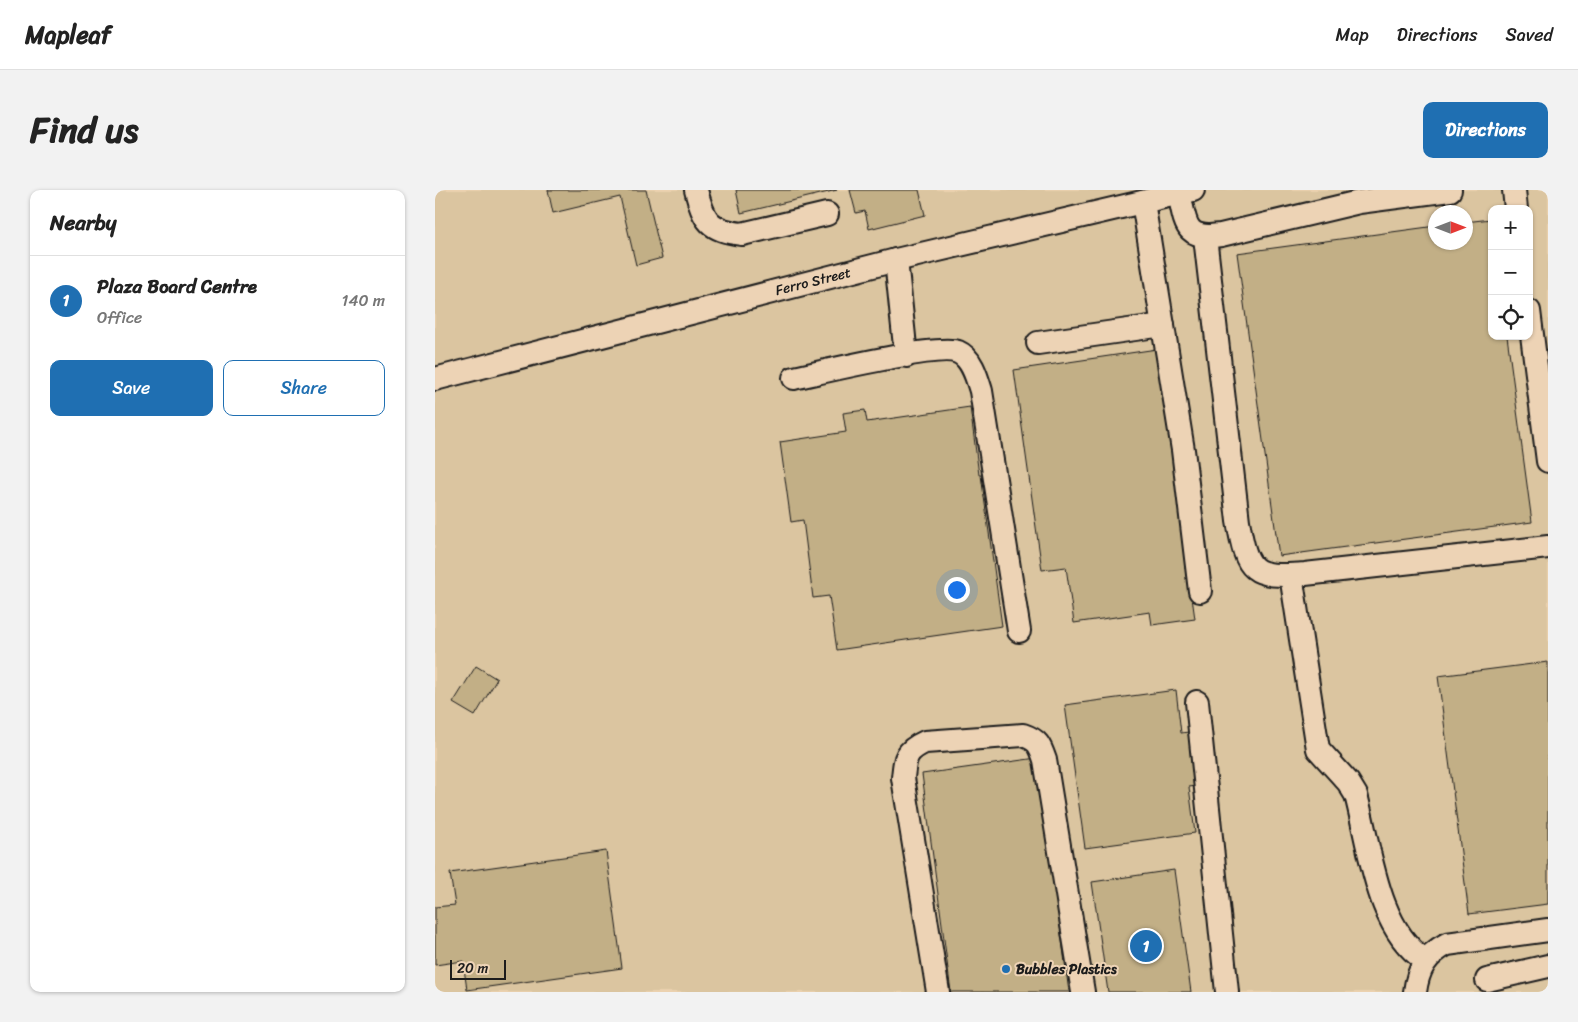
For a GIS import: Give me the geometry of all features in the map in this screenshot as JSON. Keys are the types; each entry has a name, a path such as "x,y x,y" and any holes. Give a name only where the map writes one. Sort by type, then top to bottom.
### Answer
{"street":[{"path":"696,190 707,222 717,230 742,234 827,214"},
{"path":"1186,192 1187,226 1193,233 1205,237 1221,235 1359,202 1450,190"},
{"path":"1514,190 1516,205"},
{"name":"Ferro Street","path":"435,378 896,260 1186,192"},
{"path":"1143,202 1183,450 1200,591"},
{"path":"1205,237 1238,521 1244,555 1250,565 1273,575 1291,575 1548,547"},
{"path":"896,260 906,356"},
{"path":"1038,343 1163,325"},
{"path":"1533,340 1548,461"},
{"path":"794,378 906,356 950,350 964,356 978,380 1019,631"},
{"path":"1291,575 1317,749 1348,782 1356,795 1383,902 1402,940 1411,951 1425,960"},
{"path":"1197,702 1227,992"},
{"path":"938,992 903,778 905,759 912,748 925,742 1023,735 1035,739 1040,745 1045,760 1083,992"},
{"path":"1415,992 1419,971 1425,960 1433,951 1447,944 1548,930"},
{"path":"1487,980 1548,966"}],"shaded area":[{"path":"435,190 1548,190 1548,992 435,992"}],"building":[{"path":"548,190 646,190 662,258 636,265 620,197 553,213"},
{"path":"736,190 837,190 741,213"},
{"path":"850,190 919,190 925,215 869,229 865,211 856,213"},
{"path":"1488,219 1488,340 1508,340 1532,522 1279,556 1237,253 1428,227 1428,250 1473,250 1473,221"},
{"path":"1157,349 1195,619 1152,625 1150,612 1074,623 1066,567 1042,570 1014,370"},
{"path":"970,407 1002,626 837,650 829,596 813,598 803,520 791,522 780,442 846,432 843,413 865,410 867,422"},
{"path":"1548,662 1548,904 1469,914 1438,676"},
{"path":"476,666 497,679 475,716 453,703"},
{"path":"1176,690 1181,733 1196,731 1203,785 1189,787 1195,833 1085,848 1065,705"},
{"path":"1037,758 1069,992 951,992 922,774"},
{"path":"606,851 622,968 467,990 463,961 435,965 435,907 455,905 450,873"},
{"path":"1174,870 1191,992 1108,992 1092,882"}],"place":[{"name":"Plaza Board Centre","path":"1146,946"},
{"name":"Bubbles Plastics","path":"1006,969"}]}
